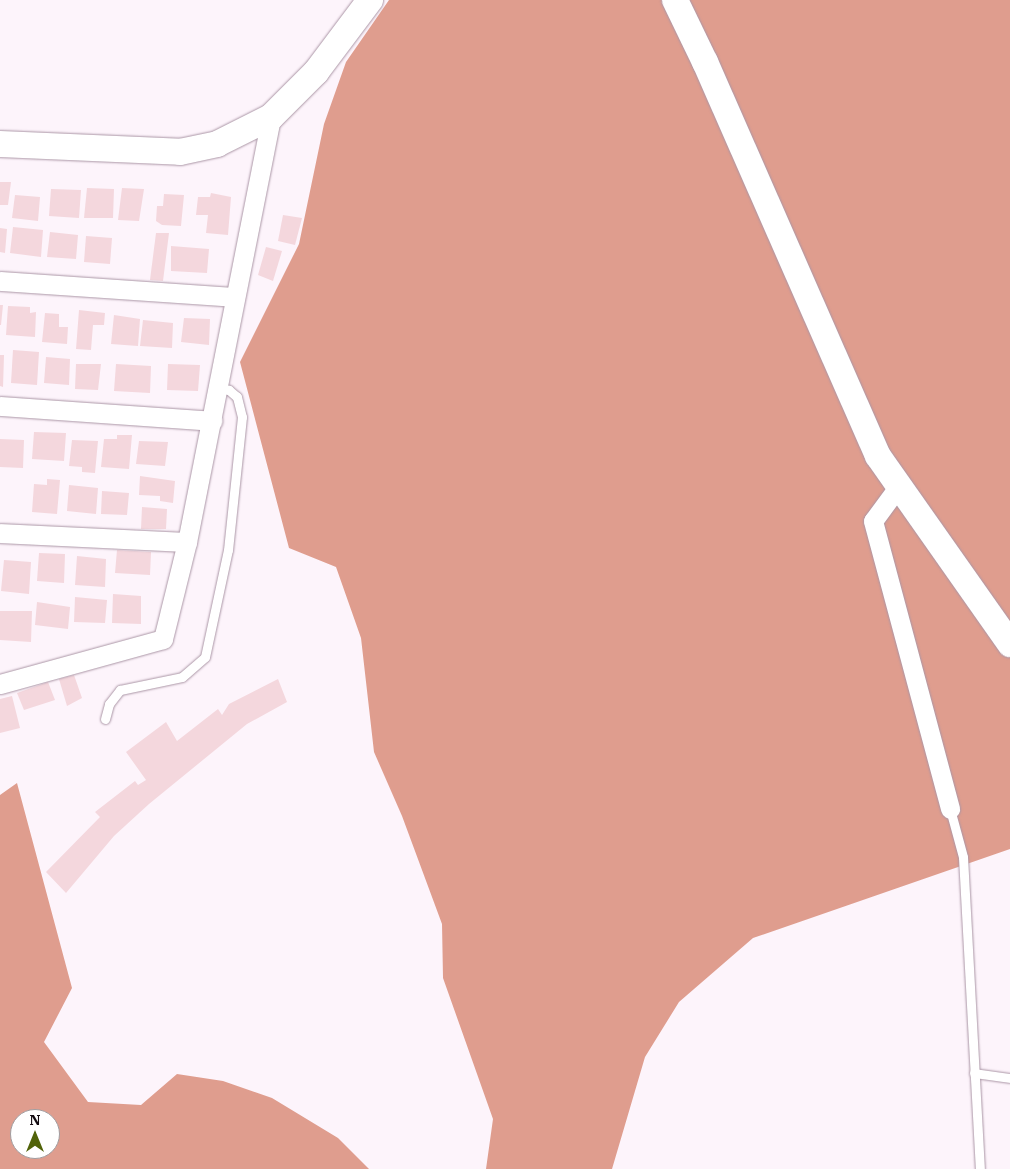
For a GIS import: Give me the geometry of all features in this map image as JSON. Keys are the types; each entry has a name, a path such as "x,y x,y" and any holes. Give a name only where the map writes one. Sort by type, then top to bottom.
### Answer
{"street":[{"path":"0,144 180,152 216,144 271,117 316,72 370,0"},
{"path":"674,0 706,62 878,456 1010,644"},
{"path":"0,684 163,639 187,542 271,117"},
{"path":"0,281 234,297"},
{"path":"0,406 212,420"},
{"path":"898,487 873,521 950,809"},
{"path":"0,532 187,542"}],"lane":[{"path":"105,719 109,704 120,690 182,677 205,657 228,550 242,417 237,397 229,390 217,388"},
{"path":"950,809 963,857 980,1169"},
{"path":"974,1073 1010,1078"}],"shaded area":[{"path":"389,0 1010,0 1010,849 753,938 679,1002 645,1057 612,1169 486,1169 493,1119 443,978 442,924 402,816 374,752 361,638 336,567 289,548 240,362 299,244 324,124 346,62"},
{"path":"17,783 72,988 44,1042 88,1102 141,1105 177,1074 223,1081 272,1098 338,1138 369,1169 0,1169 0,795"}],"building":[{"path":"0,182 11,182 8,205 0,205"},
{"path":"87,188 114,189 113,218 84,218"},
{"path":"122,188 144,189 139,221 118,220"},
{"path":"51,189 81,190 79,218 49,216"},
{"path":"211,193 231,197 228,235 206,233 208,215 196,215 198,197 210,197"},
{"path":"164,194 184,195 181,226 162,225 156,221 157,206 163,206"},
{"path":"15,195 40,197 38,221 12,218"},
{"path":"283,215 302,218 295,245 278,241"},
{"path":"13,227 43,230 41,257 10,253"},
{"path":"0,228 7,229 5,253 0,252"},
{"path":"50,232 78,235 76,259 47,257"},
{"path":"156,233 169,233 163,281 150,280"},
{"path":"86,236 112,238 110,264 84,262"},
{"path":"171,246 209,249 207,273 171,271"},
{"path":"266,247 282,251 273,281 258,275"},
{"path":"0,305 3,305 1,325 0,325"},
{"path":"8,306 30,307 30,313 36,312 35,337 6,335"},
{"path":"79,310 105,313 104,325 93,325 91,350 76,349"},
{"path":"45,313 59,314 59,327 68,327 67,344 42,342"},
{"path":"114,315 140,319 138,346 111,344"},
{"path":"184,318 210,319 209,345 181,342"},
{"path":"143,320 173,323 172,348 140,346"},
{"path":"13,350 39,352 37,385 11,383"},
{"path":"0,355 4,355 3,387 0,386"},
{"path":"46,357 70,359 69,385 44,383"},
{"path":"76,364 101,364 98,390 75,389"},
{"path":"116,364 151,366 150,393 114,391"},
{"path":"168,364 200,365 198,391 167,390"},
{"path":"34,432 66,433 64,461 32,459"},
{"path":"117,435 132,435 129,469 101,467 104,439 117,439"},
{"path":"0,439 24,440 23,468 0,467"},
{"path":"72,440 98,441 95,473 82,472 82,467 69,466"},
{"path":"139,441 168,442 165,466 136,464"},
{"path":"140,476 175,481 173,503 160,501 160,496 139,495"},
{"path":"47,479 60,480 57,514 32,512 34,484 47,485"},
{"path":"69,485 98,488 96,514 67,511"},
{"path":"102,491 129,493 127,515 101,514"},
{"path":"142,507 167,509 166,529 141,529"},
{"path":"117,550 151,552 150,575 115,573"},
{"path":"39,553 65,554 64,583 37,581"},
{"path":"77,556 106,559 105,587 75,585"},
{"path":"4,560 31,562 29,594 1,591"},
{"path":"113,594 141,596 141,624 112,623"},
{"path":"75,597 107,600 105,623 74,622"},
{"path":"37,602 70,607 68,629 35,625"},
{"path":"0,611 32,611 31,642 0,640"},
{"path":"74,675 82,698 67,706 59,679"},
{"path":"278,679 287,702 247,724 149,804 114,836 66,893 46,872 100,817 95,812 135,781 138,785 146,780 126,752 166,722 177,741 218,709 222,715 229,704"},
{"path":"48,682 55,700 24,710 17,693"},
{"path":"12,696 20,728 0,733 0,699"}]}
